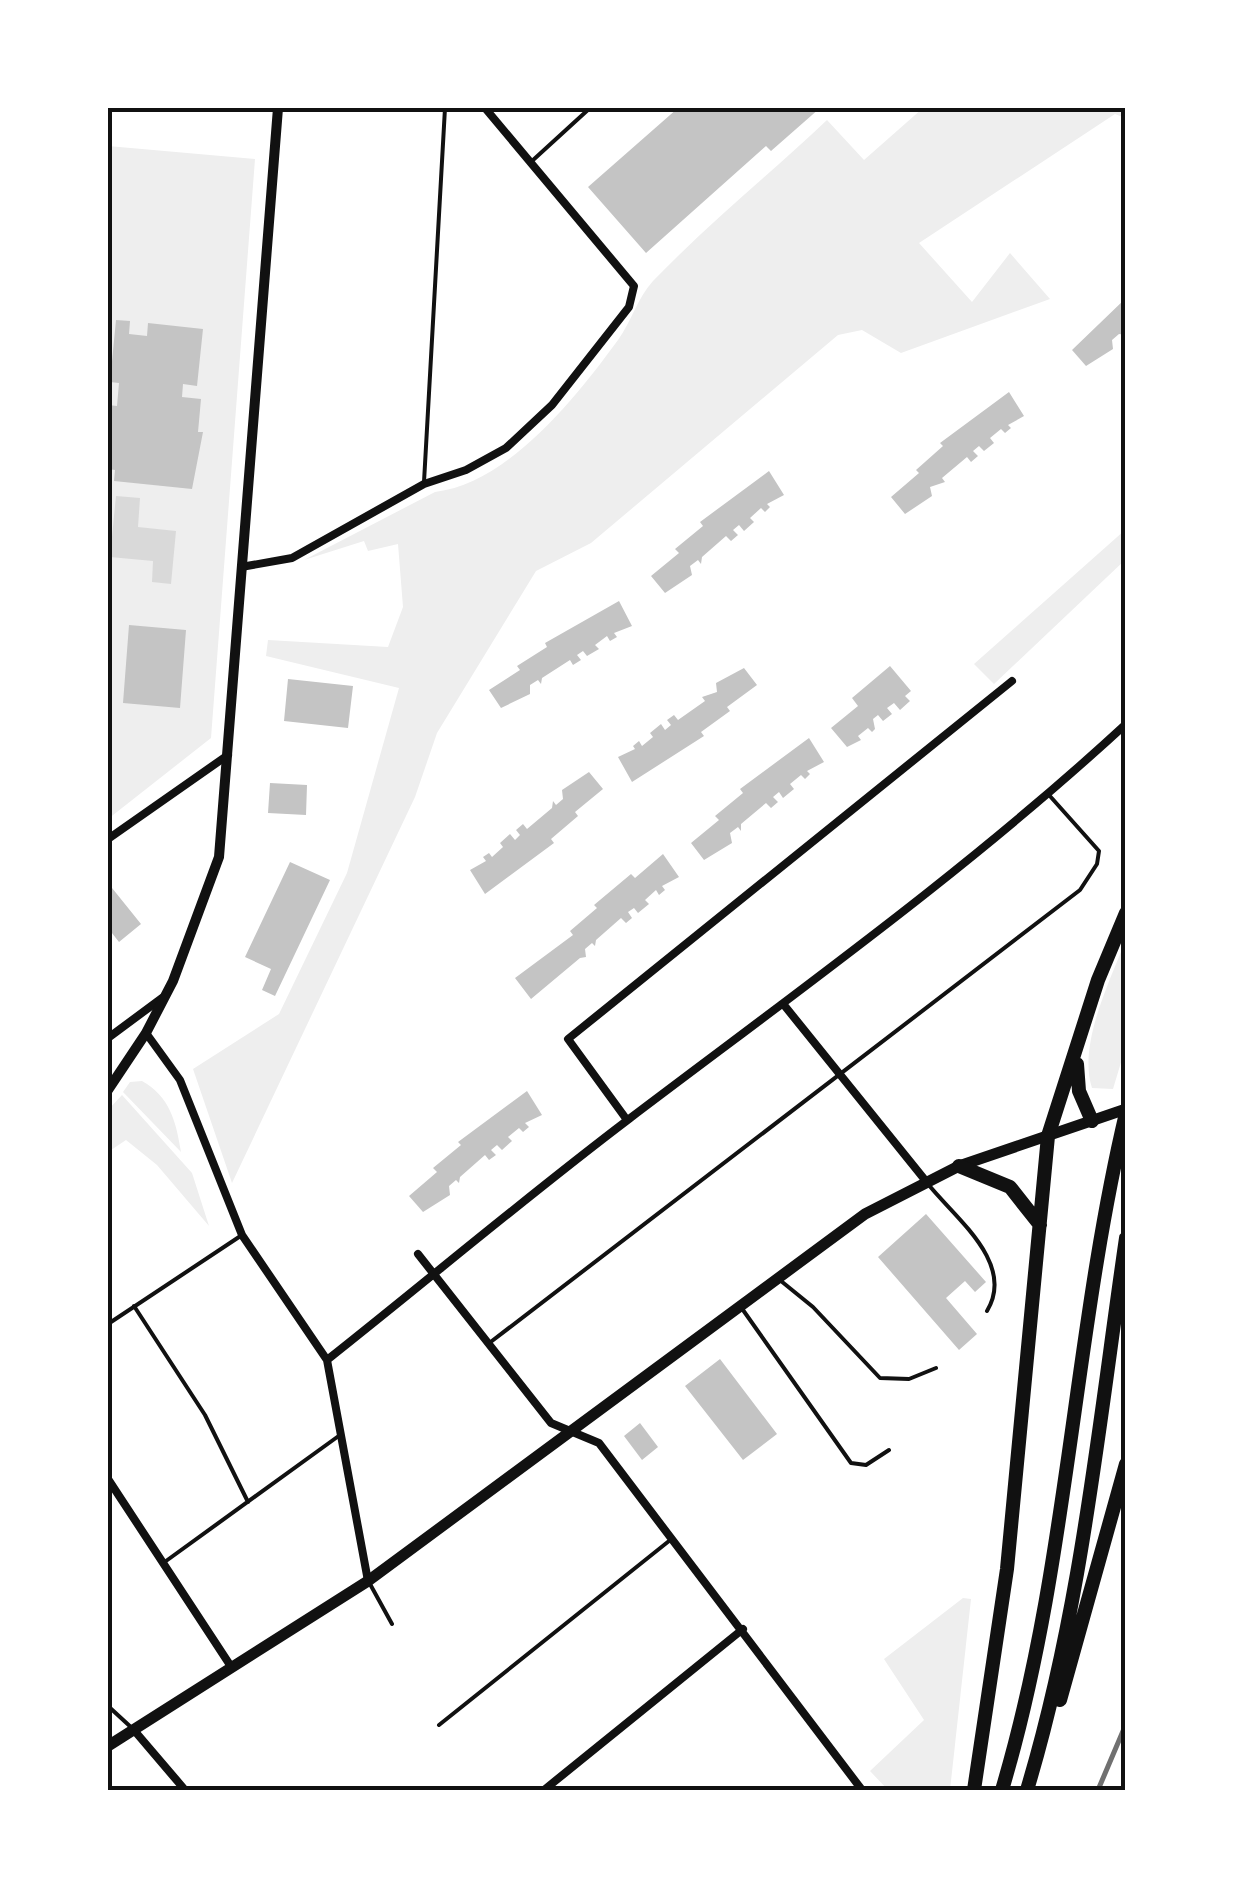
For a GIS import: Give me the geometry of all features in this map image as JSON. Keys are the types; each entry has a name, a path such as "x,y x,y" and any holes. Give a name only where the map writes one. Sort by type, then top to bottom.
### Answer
{"highway":[{"path":"974,1790 1007,1570 1048,1136 1098,980 1126,913"},
{"path":"1079,1048 1077,1080 1092,1121"},
{"path":"1002,1790 1043,1630 1126,1111"},
{"path":"958,1166 1010,1187 1040,1226"},
{"path":"1028,1790 1066,1634 1126,1238"},
{"path":"1028,1790 1084,1624 1126,1464"}],"main road":[{"path":"108,1090 166,996 219,857 278,108"},
{"path":"108,1746 230,1665 368,1582 865,1214 958,1166 1126,1111"}],"street":[{"path":"241,567 292,558 424,484 466,470 506,448 552,405 629,307 634,286 485,108"},
{"path":"627,1120 568,1039 1012,680"},
{"path":"327,1360 627,1120 784,1005 1049,794 1126,724"},
{"path":"108,840 228,755"},
{"path":"108,1038 166,996"},
{"path":"784,1005 925,1180"},
{"path":"146,1033 180,1080 242,1235 327,1360 368,1582"},
{"path":"418,1254 552,1423 599,1443 862,1790"},
{"path":"108,1479 160,1565 230,1665"},
{"path":"544,1790 742,1629"},
{"path":"133,1729 185,1790"}],"lane":[{"path":"424,484 445,108"},
{"path":"532,161 590,108"},
{"path":"488,1344 842,1077 1080,890 1099,850 1049,794"},
{"path":"925,1180 989,1256 994,1277 986,1311"},
{"path":"108,1324 242,1235"},
{"path":"777,1278 813,1307 880,1378 910,1379 936,1368"},
{"path":"134,1306 205,1416 248,1502"},
{"path":"740,1306 851,1463 866,1465 888,1450"},
{"path":"160,1565 340,1434"},
{"path":"438,1725 672,1538"},
{"path":"368,1582 392,1624"},
{"path":"108,1706 133,1729"}],"shaded area":[{"path":"923,108 1125,108 1125,118 1115,114 919,243 972,302 1010,253 1050,299 901,353 862,330 838,335 591,543 536,571 437,733 415,797 232,1183 193,1069 279,1014 347,873 399,688 266,656 268,640 388,647 403,607 398,544 368,551 364,541 304,560 435,492 489,473 514,455 582,386 618,340 653,281 827,120 864,160"},
{"path":"108,146 255,159 211,738 108,819"},
{"path":"116,496 140,498 138,527 176,531 171,584 152,582 153,561 110,557"},
{"path":"1125,530 1125,560 994,684 974,664"},
{"path":"1125,942 1125,1049 1113,1089 1092,1088 1092,1034"},
{"path":"142,1081 159,1094 170,1111 181,1152 123,1092 130,1082"},
{"path":"122,1095 192,1173 209,1226 157,1165 126,1140 108,1152 108,1110"},
{"path":"963,1598 971,1599 950,1790 888,1790 870,1771 924,1720 884,1659"}],"building":[{"path":"678,108 820,108 771,151 766,146 646,253 588,187"},
{"path":"1126,298 1126,335 1119,334 1112,340 1113,349 1086,366 1072,350"},
{"path":"116,320 130,321 129,334 147,336 148,323 203,329 197,386 183,384 182,397 201,399 198,432 203,432 192,489 114,481 115,470 108,469 108,405 117,406 119,383 110,382"},
{"path":"1009,392 1024,416 1008,425 1011,428 1005,433 1001,429 990,438 994,443 984,451 979,446 973,451 978,456 971,462 967,457 942,478 945,482 930,487 932,496 905,514 891,497 919,473 916,470 943,446 940,443"},
{"path":"769,471 784,495 767,504 770,507 765,512 761,508 744,531 739,525 733,530 738,535 731,541 726,536 702,557 701,564 698,560 690,566 692,575 665,593 651,576 679,553 675,549 703,526 700,522"},
{"path":"619,601 632,626 614,633 617,637 610,641 607,636 595,645 599,649 587,656 583,651 577,655 581,660 573,665 570,660 542,678 541,684 538,680 530,685 530,694 501,708 489,690 520,670 517,666 547,647 545,643"},
{"path":"129,625 186,630 180,708 123,703"},
{"path":"890,666 911,691 905,696 910,701 900,710 894,703 887,708 892,714 883,721 878,715 873,719 875,729 872,732 868,728 858,736 861,740 847,747 831,728 858,706 852,698"},
{"path":"744,668 757,685 701,732 704,736 632,782 618,757 635,749 633,746 639,741 642,746 661,724 665,730 671,725 667,720 674,715 678,720 705,701 702,697 717,692 716,683"},
{"path":"288,679 353,686 348,728 284,721"},
{"path":"809,738 824,762 807,771 810,774 805,779 801,775 790,784 794,789 783,798 779,792 773,797 778,802 771,808 766,803 741,824 741,831 738,827 730,833 732,843 704,860 691,843 719,820 715,816 743,793 740,789"},
{"path":"589,772 603,789 575,812 578,816 551,839 554,843 485,894 470,870 486,861 483,857 489,853 492,857 510,834 515,840 520,835 516,830 523,824 527,829 552,808 553,801 556,805 563,799 562,790"},
{"path":"270,783 307,785 306,815 268,813"},
{"path":"663,854 679,877 662,886 665,890 659,895 656,890 645,900 649,904 638,913 634,908 628,912 632,918 626,923 621,918 596,940 595,946 592,943 585,949 586,957 531,999 515,978 573,935 570,931 597,908 594,905 631,874 635,878"},
{"path":"290,862 330,880 275,996 262,990 271,969 245,957"},
{"path":"108,883 141,924 119,942 108,928"},
{"path":"527,1091 542,1115 525,1123 529,1127 523,1132 519,1128 508,1137 512,1141 502,1150 497,1145 491,1150 496,1155 489,1160 485,1155 460,1177 459,1183 456,1180 449,1186 450,1195 423,1212 409,1196 437,1172 433,1168 461,1145 458,1142"},
{"path":"926,1214 986,1282 975,1292 965,1281 946,1298 977,1334 959,1350 878,1257"},
{"path":"720,1359 777,1434 743,1460 685,1386"},
{"path":"640,1423 658,1447 642,1460 624,1436"}],"railway":[{"path":"1098,1790 1126,1724"}]}
